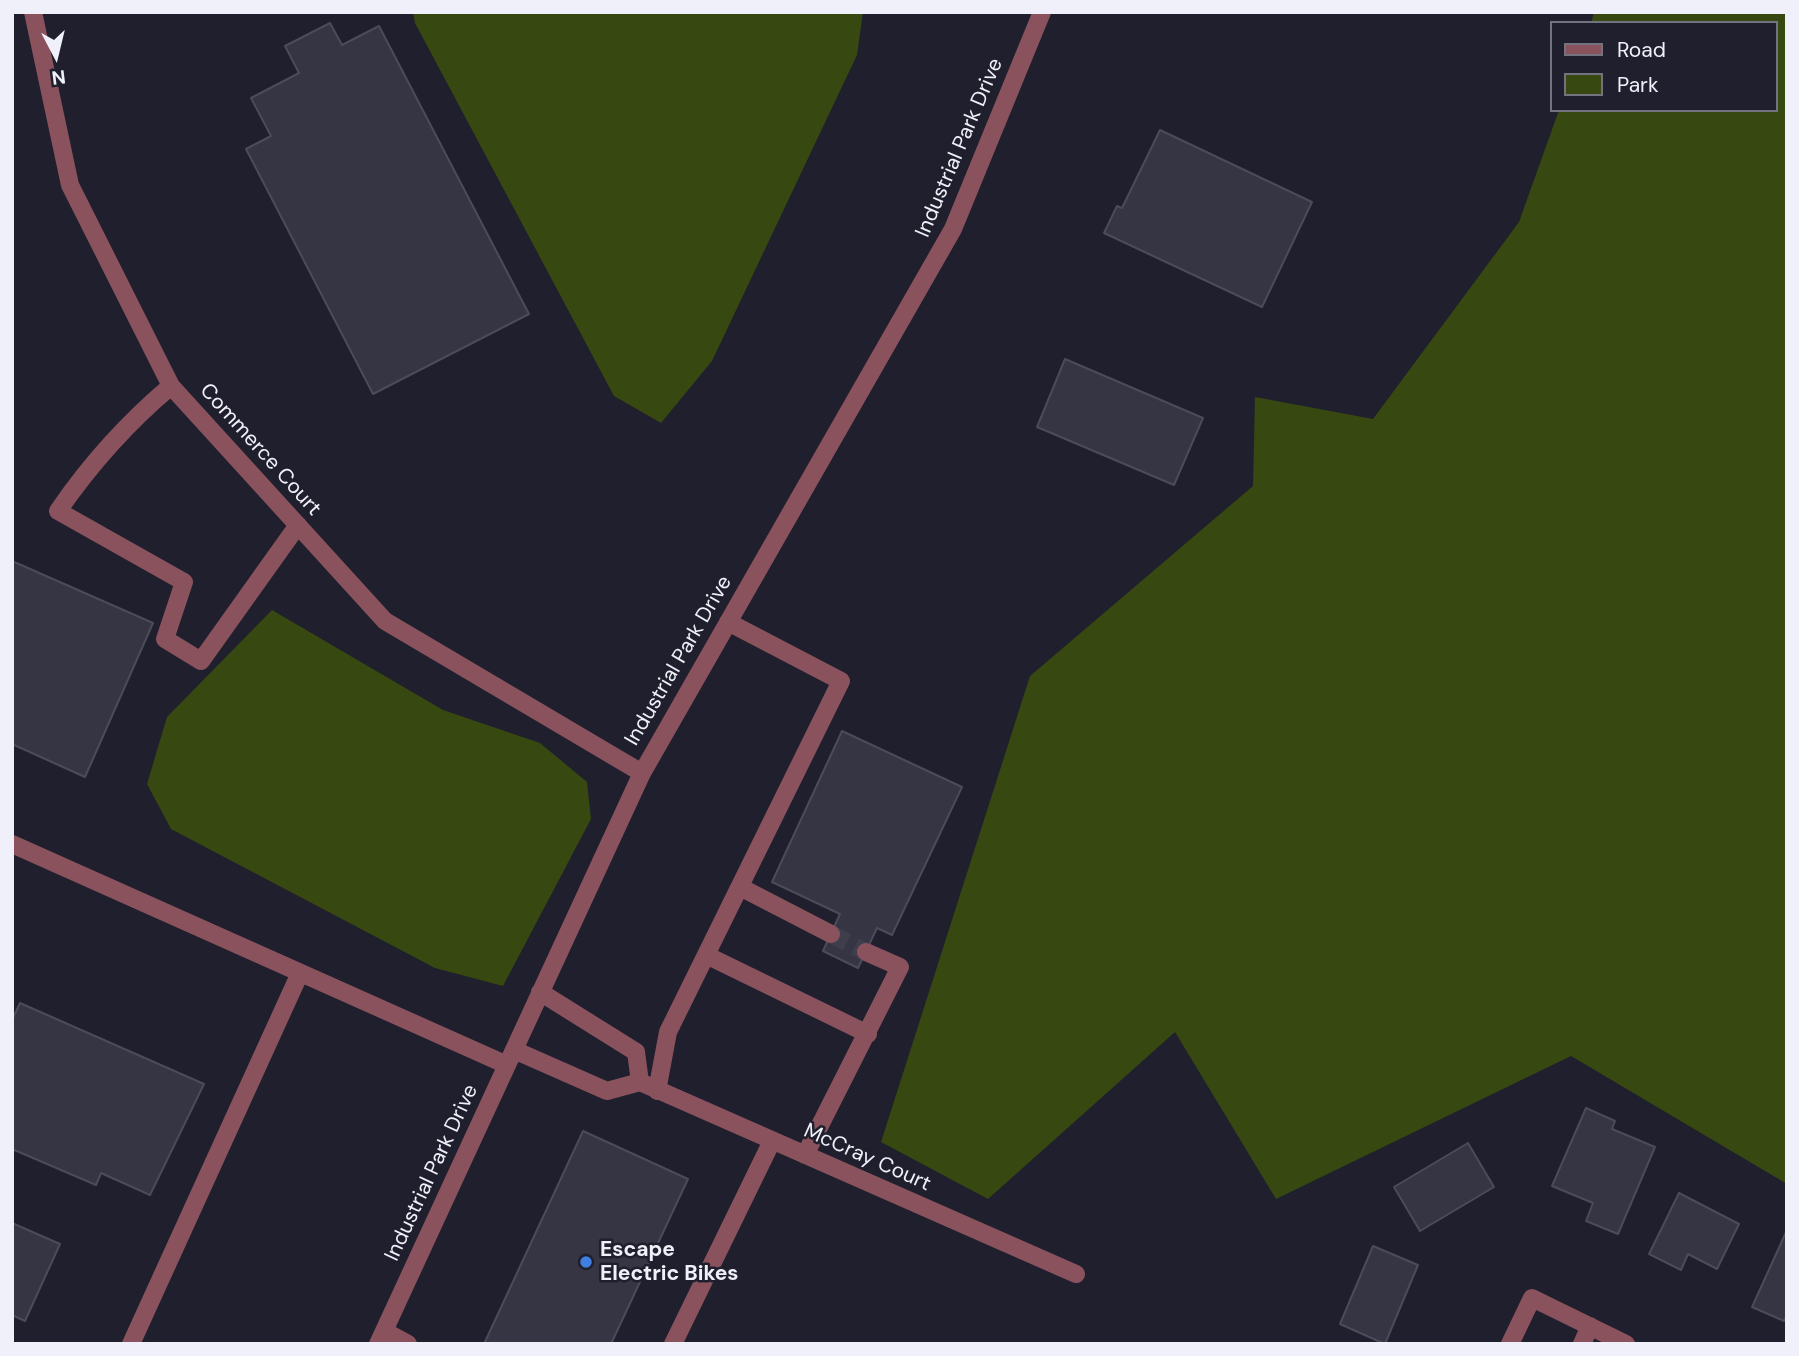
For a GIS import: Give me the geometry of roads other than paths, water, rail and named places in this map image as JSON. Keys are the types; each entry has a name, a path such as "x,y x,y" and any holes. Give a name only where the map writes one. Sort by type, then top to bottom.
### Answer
{"street":[{"name":"Commerce Court","path":"33,12 70,185 171,386 384,621 642,773"},
{"name":"Industrial Park Drive","path":"381,1337 642,773 953,229 1042,12"},
{"path":"171,386 133,418 86,470 58,511 184,582 165,639 201,661 298,526"},
{"path":"657,1091 668,1032 841,681 728,622"},
{"path":"12,844 300,973 510,1057 607,1091 640,1082 636,1052 540,992"},
{"path":"740,887 831,934"},
{"path":"805,1155 900,967 866,952"},
{"path":"706,955 868,1034"},
{"path":"131,1344 300,973"},
{"name":"McCray Court","path":"640,1082 1076,1274"},
{"path":"673,1344 772,1141"},
{"path":"1510,1344 1532,1298 1626,1344"},
{"path":"1581,1344 1590,1326"},
{"path":"381,1337 408,1344"}],"tunnel":[{"path":"831,934 866,952"}],"place":[{"name":"Escape Electric Bikes","path":"586,1262"}]}
